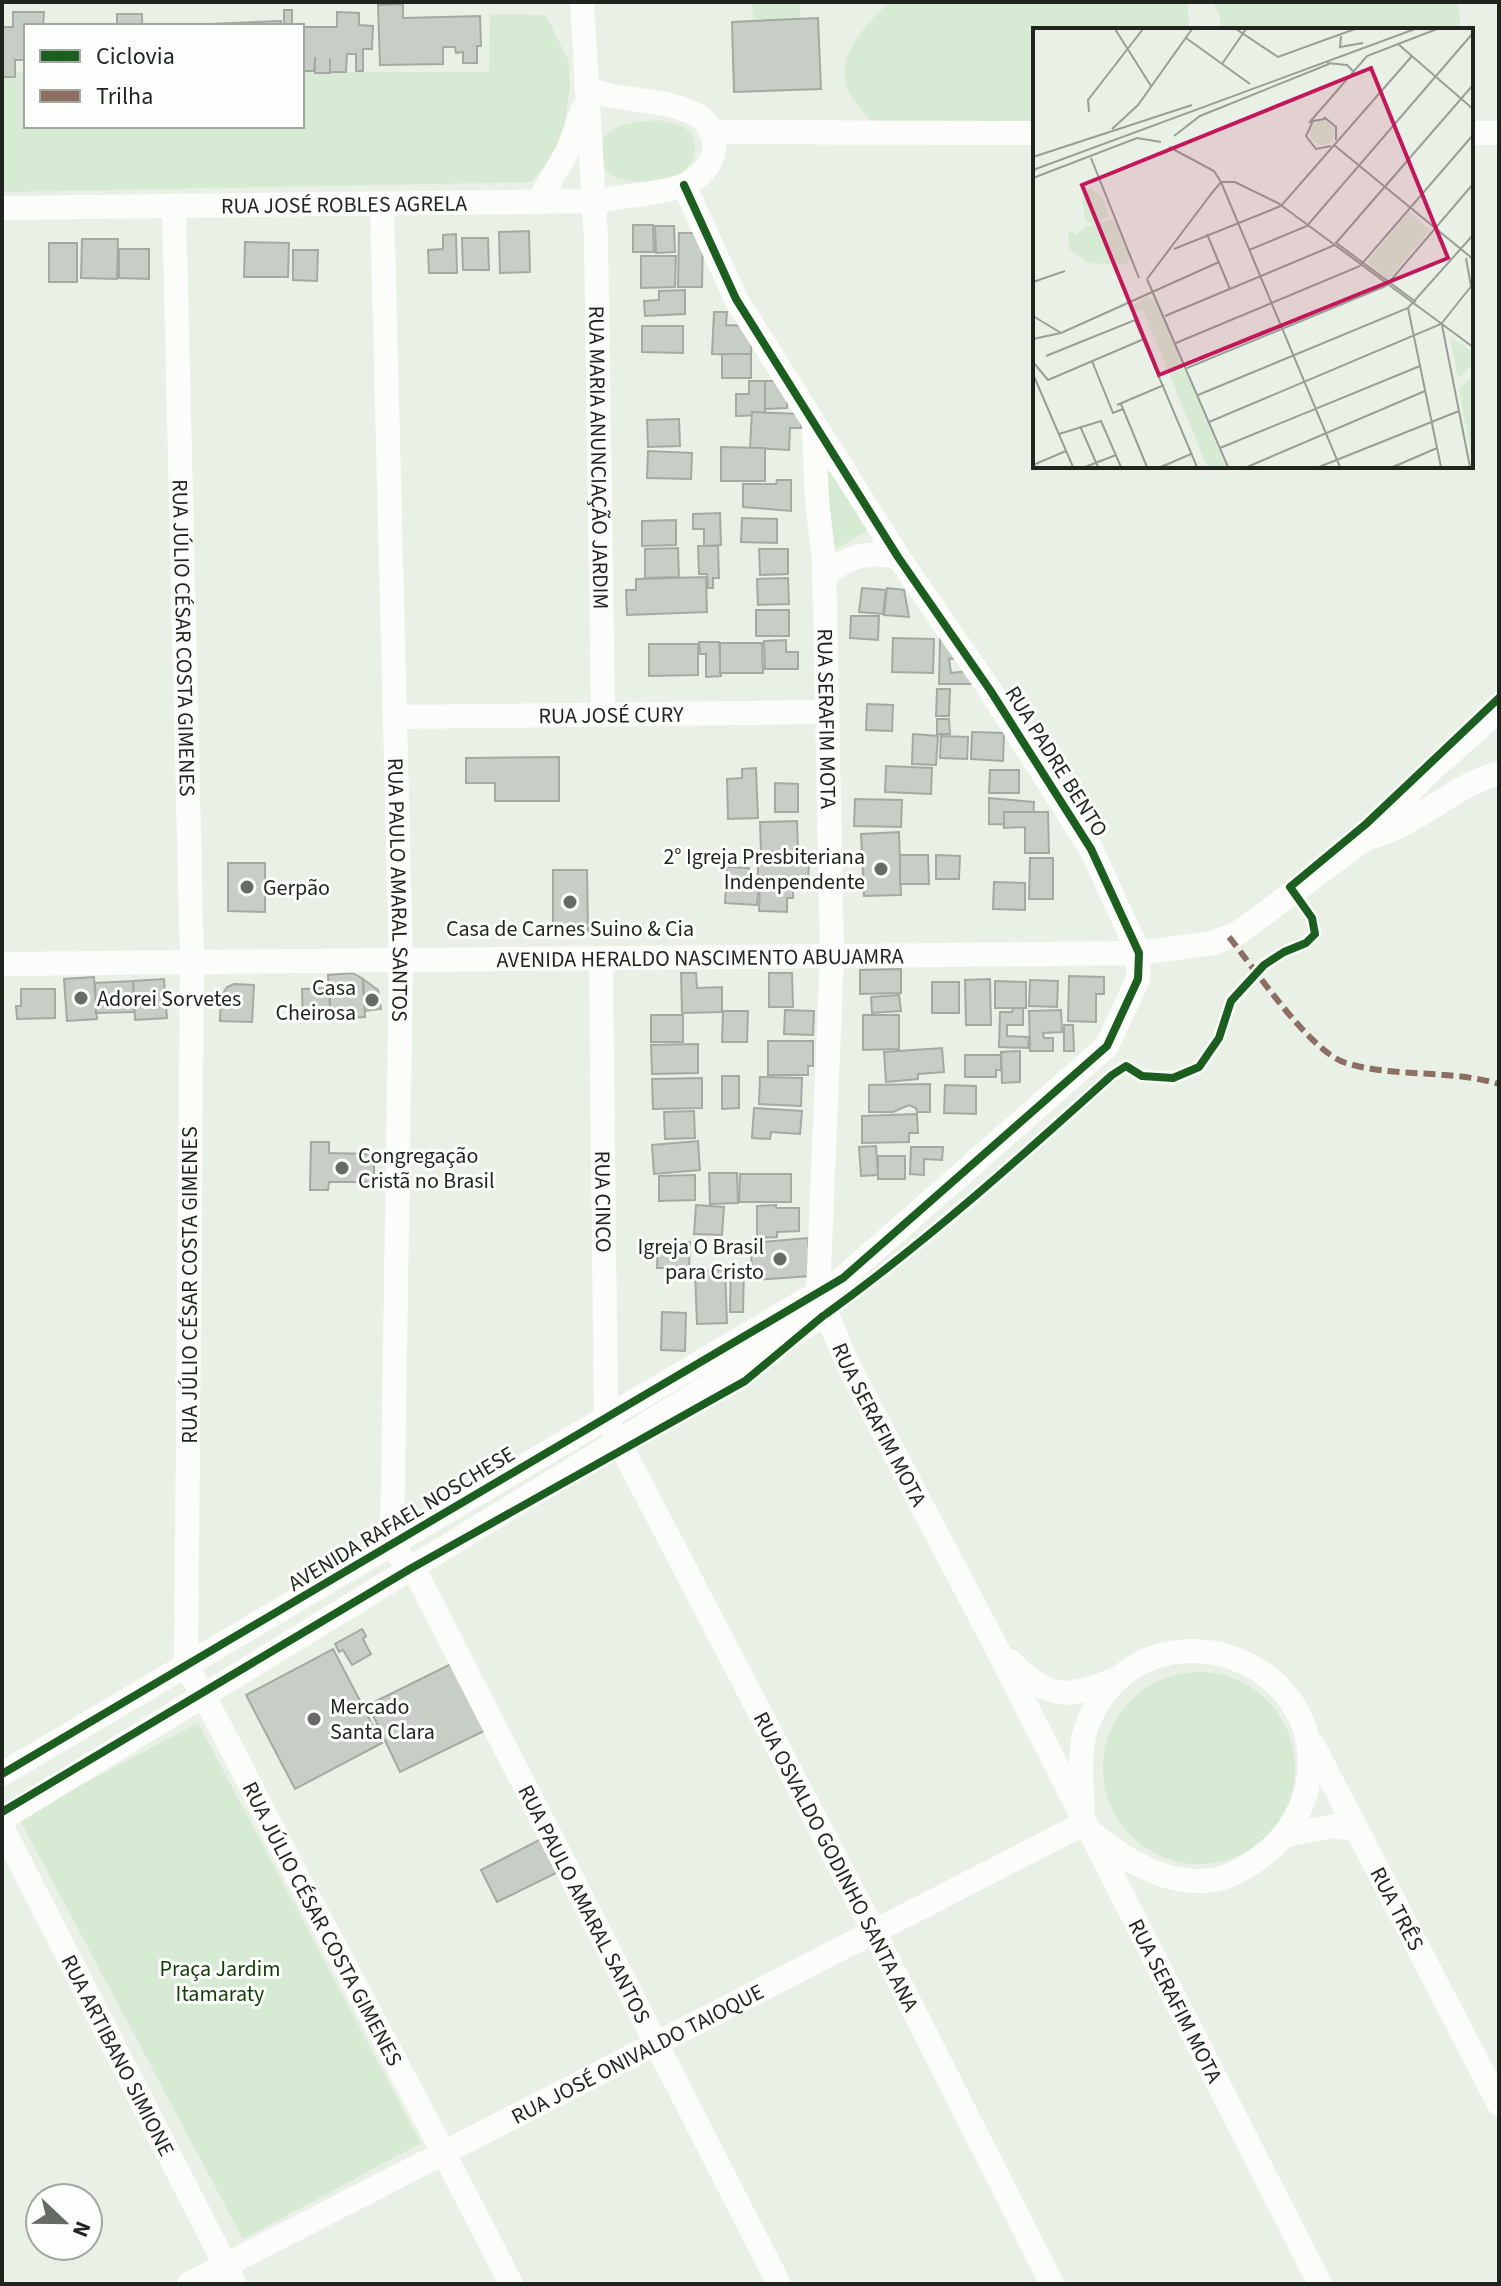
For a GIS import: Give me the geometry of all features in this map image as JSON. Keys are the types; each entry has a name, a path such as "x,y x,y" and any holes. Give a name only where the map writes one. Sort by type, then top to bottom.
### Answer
{"street":[{"name":"RUA MARIA ANUNCIAÇÃO JARDIM","path":"582,2 594,201 603,714"},
{"path":"538,202 568,150 586,93 655,102 694,113 706,122 711,132 714,154 708,165 684,185"},
{"path":"711,132 1033,133"},
{"path":"1473,133 1499,133"},
{"name":"RUA JOSÉ ROBLES AGRELA","path":"2,208 594,201 684,185"},
{"name":"RUA PADRE BENTO","path":"684,185 736,299 898,557 990,690 1091,849 1139,953"},
{"name":"RUA PAULO AMARAL SANTOS","path":"382,204 401,961 392,1545 411,1568 779,2284"},
{"name":"RUA JÚLIO CÉSAR COSTA GIMENES","path":"174,206 192,963 186,1666 205,1695 511,2284"},
{"name":"RUA SERAFIM MOTA","path":"814,424 817,501 825,578 832,956 822,1303 848,1365 993,1641 1320,2284"},
{"path":"825,578 839,564 858,557 876,553 898,557"},
{"name":"AVENIDA HERALDO NASCIMENTO ABUJAMRA","path":"2,964 1139,953 1213,943 1238,933 1365,839 1427,774 1499,710"},
{"name":"RUA JOSÉ CURY","path":"395,717 827,712"},
{"name":"AVENIDA HERALDO NASCIMENTO ABUJAMRA","path":"1365,839 1388,832 1446,798 1499,773"},
{"path":"2,1819 619,1441 822,1303 843,1278 1107,1046 1138,979 1139,953"},
{"name":"RUA CINCO","path":"604,958 601,974 606,1417 619,1441"},
{"name":"AVENIDA RAFAEL NOSCHESE","path":"2,1774 606,1417 822,1303"},
{"name":"RUA OSVALDO GODINHO SANTA ANA","path":"619,1441 874,1932 1052,2284"},
{"path":"993,1641 1029,1679 1041,1688 1054,1692 1070,1694 1090,1690 1115,1680 1131,1669 1161,1655 1193,1649 1225,1653 1255,1666 1280,1686 1298,1714 1308,1744 1309,1776 1302,1807 1286,1835 1262,1858 1233,1874 1200,1880 1167,1877 1136,1865 1086,1824 1080,1751 1089,1719 1106,1691 1131,1669"},
{"name":"RUA TRÊS","path":"1298,1714 1499,2104"},
{"name":"RUA JOSÉ ONIVALDO TAIOQUE","path":"189,2284 230,2275 444,2153 1086,1824"},
{"path":"1286,1835 1334,1826 1357,1830"},
{"name":"RUA ARTIBANO SIMIONE","path":"2,1827 230,2275"}],"green space":[{"path":"752,2 800,2 800,20 753,20"},
{"path":"889,2 1188,2 1189,28 1033,28 1033,138 874,126 850,94 845,77 849,52 871,20"},
{"path":"1212,2 1458,2 1461,28 1222,28 1219,13"},
{"path":"490,14 546,15 569,62 570,86 563,135 551,158 532,182 2,192 2,72 24,72 24,128 304,128 304,72 489,72"},
{"path":"657,120 681,126 693,137 693,159 684,171 664,180 642,182 621,179 606,170 601,164 599,149 606,135 624,124"},
{"path":"824,465 874,526 833,551"},
{"path":"1199,1672 1236,1679 1267,1700 1288,1731 1295,1768 1288,1805 1267,1836 1236,1857 1199,1864 1162,1857 1131,1836 1110,1805 1103,1768 1110,1731 1131,1700 1162,1679"},
{"name":"Praça Jardim Itamaraty","path":"198,1723 421,2143 243,2239 19,1818"}],"building":[{"path":"403,4 403,18 480,16 481,46 477,46 477,63 463,63 463,52 456,53 455,47 443,47 443,64 380,65 378,5"},
{"path":"284,10 292,10 292,24 284,24"},
{"path":"13,12 44,12 43,24 24,24 24,60 15,60 15,77 2,77 2,27 13,27"},
{"path":"337,12 359,13 359,25 373,26 372,49 363,49 363,71 356,71 356,54 347,54 346,72 315,73 315,57 314,71 304,71 304,27 337,27"},
{"path":"117,14 142,14 142,24 117,24"},
{"path":"818,18 821,89 734,92 732,22"},
{"path":"281,21 281,24 209,24"},
{"path":"633,225 653,225 654,252 633,252"},
{"path":"655,226 674,226 675,252 656,253"},
{"path":"529,231 530,272 500,273 499,232"},
{"path":"679,233 703,233 702,287 678,287"},
{"path":"456,234 457,273 429,273 428,250 443,249 443,235"},
{"path":"462,238 488,238 489,270 463,270"},
{"path":"82,239 118,239 117,279 81,278"},
{"path":"245,242 289,243 288,277 244,277"},
{"path":"49,243 77,243 77,282 49,282"},
{"path":"119,249 149,249 149,279 119,278"},
{"path":"293,250 318,250 317,281 293,280"},
{"path":"641,256 676,256 675,287 641,288"},
{"path":"685,290 685,314 645,316 644,301 659,300 659,291"},
{"path":"714,312 727,312 726,325 752,326 751,355 712,354"},
{"path":"642,326 683,326 683,353 642,352"},
{"path":"722,354 751,354 751,378 722,378"},
{"path":"749,381 765,381 765,415 736,416 736,394 749,394"},
{"path":"765,381 787,381 787,408 765,409"},
{"path":"752,412 802,414 801,428 790,428 789,450 750,448"},
{"path":"679,419 680,446 648,447 647,420"},
{"path":"721,447 765,448 765,481 721,481"},
{"path":"648,451 692,453 691,479 647,478"},
{"path":"777,480 791,480 791,511 743,507 743,484 776,484"},
{"path":"720,513 721,545 704,546 704,529 693,529 693,514"},
{"path":"742,518 777,519 777,543 741,542"},
{"path":"676,520 676,545 642,546 642,521"},
{"path":"698,546 718,546 719,578 713,578 713,588 708,588 707,574 699,574"},
{"path":"678,548 679,577 645,578 645,549"},
{"path":"759,549 788,549 788,574 760,575"},
{"path":"706,577 707,612 627,615 626,590 636,590 636,579"},
{"path":"788,578 789,604 758,605 757,579"},
{"path":"862,588 886,590 883,614 859,612"},
{"path":"887,588 904,590 909,617 884,615"},
{"path":"756,610 789,610 789,636 756,636"},
{"path":"851,616 879,616 878,640 850,638"},
{"path":"893,638 934,639 933,673 892,672"},
{"path":"940,638 950,641 959,658 949,659 951,673 969,671 978,684 939,684"},
{"path":"786,640 786,652 798,652 798,669 765,669 764,641"},
{"path":"699,642 719,642 721,676 706,677 706,654 700,654"},
{"path":"720,643 762,643 763,673 720,673"},
{"path":"649,644 698,644 698,675 649,676"},
{"path":"937,689 950,689 949,716 936,716"},
{"path":"867,704 893,705 892,731 866,730"},
{"path":"937,719 949,719 950,734 937,734"},
{"path":"972,732 1004,733 1003,761 971,759"},
{"path":"913,734 938,736 936,765 912,764"},
{"path":"941,736 968,737 967,759 940,758"},
{"path":"559,757 559,801 495,801 495,783 466,783 466,758"},
{"path":"886,766 932,768 931,794 885,792"},
{"path":"756,768 758,818 728,819 727,779 742,778 742,769"},
{"path":"990,770 1019,770 1019,793 989,793"},
{"path":"775,783 798,784 798,812 775,812"},
{"path":"989,798 1034,802 1033,825 989,824"},
{"path":"855,799 902,800 901,827 854,826"},
{"path":"1004,812 1048,812 1049,853 1025,853 1025,827 1004,828"},
{"path":"797,821 798,851 761,852 760,822"},
{"name":"2° Igreja Presbiteriana Indenpendente","path":"899,832 901,895 864,896 861,834"},
{"path":"900,855 928,855 929,884 900,884"},
{"path":"936,855 960,856 959,879 936,879"},
{"path":"1030,858 1053,858 1053,899 1029,899"},
{"path":"758,862 809,863 808,882 793,882 793,898 787,898 787,912 759,911 760,885 765,885 765,876 758,876"},
{"name":"Gerpão","path":"228,863 265,863 265,912 228,911"},
{"path":"727,867 749,868 748,882 759,883 757,905 725,903"},
{"name":"Casa de Carnes Suino & Cia","path":"553,870 587,870 588,933 553,933"},
{"path":"994,882 1025,883 1025,910 993,909"},
{"path":"901,969 901,993 860,994 860,970"},
{"path":"353,973 363,979 365,1017 331,1019 328,975"},
{"path":"681,973 696,973 697,988 722,987 722,1012 682,1013"},
{"path":"769,973 792,973 793,1007 769,1007"},
{"path":"1069,976 1104,977 1104,994 1096,994 1096,1022 1068,1021"},
{"name":"Adorei Sorvetes","path":"94,977 97,1019 67,1021 64,979"},
{"path":"164,979 167,1018 135,1020 133,981"},
{"name":"Casa Cheirosa","path":"363,979 378,990 381,1009 365,1011"},
{"path":"990,979 991,1025 966,1025 965,980"},
{"path":"1030,980 1058,981 1057,1007 1029,1006"},
{"path":"133,981 134,1012 96,1013 95,983"},
{"path":"995,981 1026,982 1026,1008 995,1008"},
{"path":"932,982 959,982 959,1013 932,1013"},
{"path":"234,984 254,985 252,1022 220,1021 221,997 227,987"},
{"path":"329,988 330,1015 303,1017 302,989"},
{"path":"21,989 55,989 55,1018 17,1019 16,1006 21,1006"},
{"path":"899,995 901,1011 872,1013 871,997"},
{"path":"1013,1008 1023,1008 1023,1025 1007,1025 1007,1036 1029,1037 1028,1048 999,1047 1000,1012 1012,1012"},
{"path":"785,1010 814,1011 813,1035 784,1034"},
{"path":"1061,1010 1062,1032 1043,1033 1044,1038 1053,1038 1053,1051 1030,1051 1029,1011"},
{"path":"723,1011 748,1011 747,1042 722,1042"},
{"path":"651,1015 683,1015 683,1042 651,1042"},
{"path":"863,1015 899,1015 899,1049 863,1050"},
{"path":"1064,1025 1073,1025 1074,1051 1064,1051"},
{"path":"768,1041 813,1041 813,1066 808,1066 808,1075 768,1075"},
{"path":"698,1044 698,1073 652,1074 651,1045"},
{"path":"942,1048 944,1072 918,1074 918,1079 886,1082 884,1052"},
{"path":"1020,1051 1020,1082 1002,1083 1001,1052"},
{"path":"965,1055 1001,1055 1001,1070 996,1070 996,1077 965,1077"},
{"path":"722,1076 739,1076 739,1108 722,1109"},
{"path":"760,1077 802,1078 801,1106 759,1104"},
{"path":"702,1078 702,1108 653,1109 652,1079"},
{"path":"930,1084 930,1112 917,1112 909,1105 893,1112 869,1112 869,1085"},
{"path":"945,1085 976,1086 976,1114 944,1113"},
{"path":"754,1108 802,1111 800,1134 771,1132 770,1139 752,1138"},
{"path":"694,1111 695,1138 665,1139 664,1112"},
{"path":"917,1114 918,1133 909,1133 909,1142 862,1143 862,1116"},
{"path":"698,1141 700,1170 654,1174 652,1145"},
{"name":"Congregação Cristã no Brasil","path":"311,1142 329,1142 329,1153 374,1154 374,1182 329,1182 328,1190 310,1190"},
{"path":"876,1146 878,1175 861,1176 859,1147"},
{"path":"911,1147 943,1147 942,1160 924,1159 924,1175 910,1174"},
{"path":"878,1156 905,1156 905,1179 878,1179"},
{"path":"709,1173 737,1173 738,1203 710,1204"},
{"path":"740,1174 791,1174 791,1202 739,1202"},
{"path":"695,1175 695,1200 659,1201 659,1176"},
{"path":"696,1205 724,1207 722,1235 694,1234"},
{"path":"776,1205 776,1208 799,1208 799,1231 777,1232 777,1237 757,1238 757,1206"},
{"name":"Igreja O Brasil para Cristo","path":"808,1238 811,1276 753,1280 750,1243"},
{"path":"658,1242 690,1242 689,1268 657,1268"},
{"path":"731,1268 744,1268 743,1312 730,1312"},
{"path":"725,1270 727,1323 697,1324 695,1271"},
{"path":"662,1312 686,1313 685,1351 661,1350"},
{"path":"362,1629 366,1636 363,1639 371,1654 352,1665 343,1650 339,1652 335,1644"},
{"name":"Mercado Santa Clara","path":"333,1649 382,1743 295,1789 246,1695"},
{"path":"453,1663 486,1730 400,1772 368,1705"},
{"path":"543,1838 560,1871 497,1902 481,1870"}],"marked path":[{"path":"1229,937 1300,1027 1332,1056 1365,1068 1461,1076 1499,1084"}],"cycle path":[{"path":"2,1774 843,1278 1107,1046 1138,979 1139,953 1091,849 990,690 898,557 736,299 684,185"},
{"path":"826,1314 937,1228 1112,1075 1126,1066 1142,1076 1173,1078 1199,1067 1219,1038 1231,1001 1264,965 1306,943 1315,934 1312,918 1290,887 1366,824 1499,698"},
{"path":"2,1812 410,1569 745,1381 823,1316"}],"place":[{"name":"2° Igreja Presbiteriana Indenpendente","path":"881,869"},
{"name":"Gerpão","path":"247,887"},
{"name":"Casa de Carnes Suino & Cia","path":"570,902"},
{"name":"Adorei Sorvetes","path":"81,998"},
{"name":"Casa Cheirosa","path":"372,1000"},
{"name":"Congregação Cristã no Brasil","path":"342,1168"},
{"name":"Igreja O Brasil para Cristo","path":"780,1259"},
{"name":"Mercado Santa Clara","path":"314,1719"}]}
